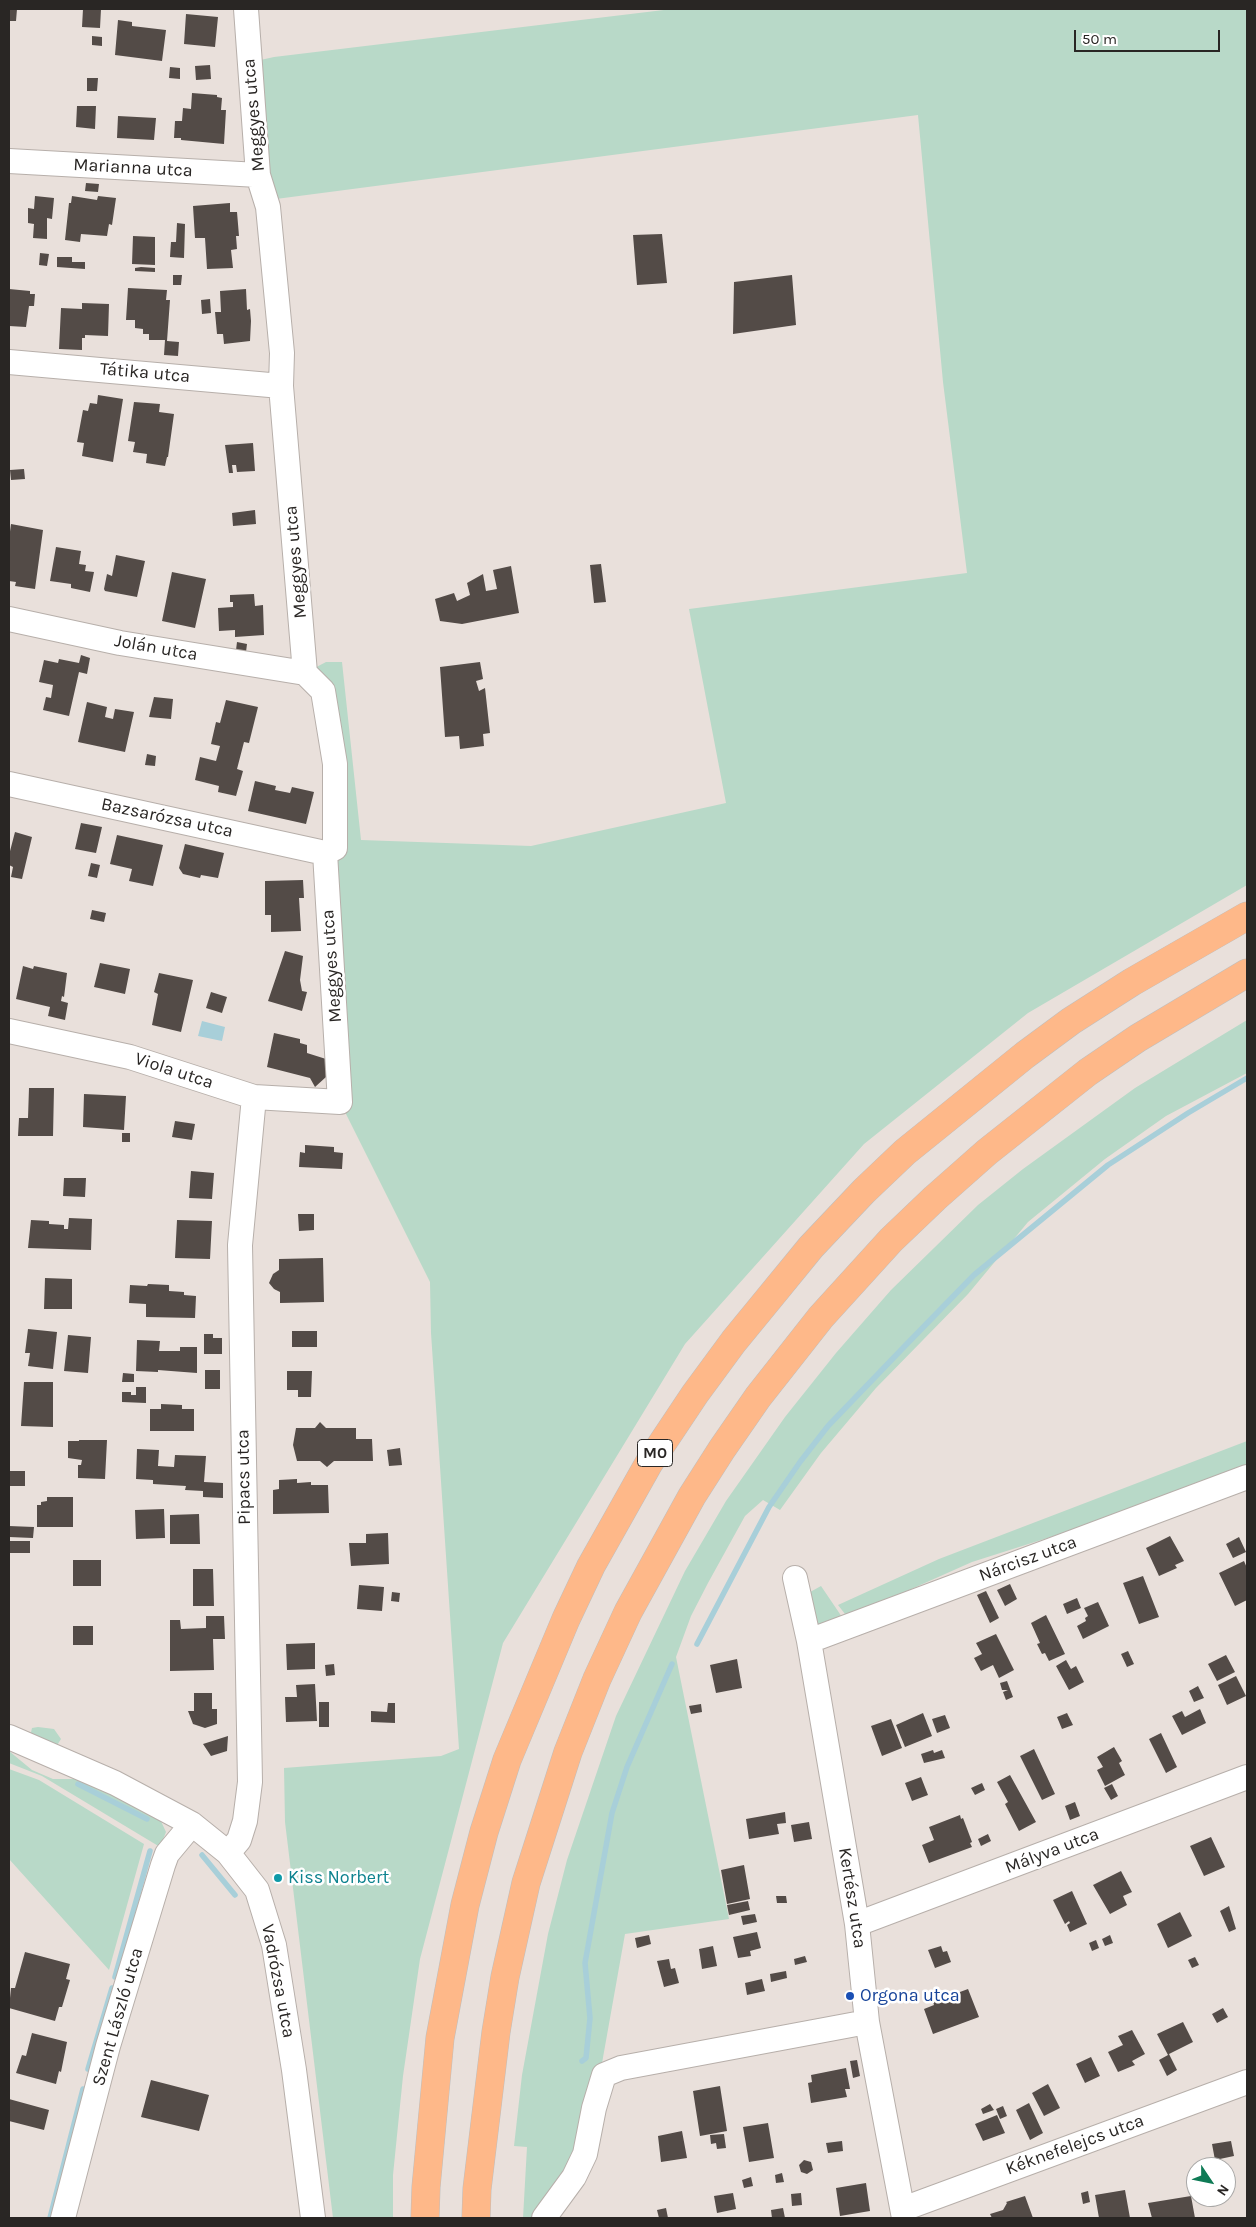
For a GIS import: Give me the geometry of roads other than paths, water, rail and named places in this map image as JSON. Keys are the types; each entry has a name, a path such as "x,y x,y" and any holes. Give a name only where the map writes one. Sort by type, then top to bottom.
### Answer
{"highway":[{"name":"M0","path":"425,2218 426,2187 440,2038 465,1905 484,1832 507,1760 566,1618 591,1566 649,1463 694,1394 775,1290 811,1247 864,1191 905,1152 1025,1055 1071,1021 1132,982 1247,916"},
{"path":"476,2218 477,2189 496,2032 505,1977 529,1873 568,1752 597,1679 628,1612 692,1496 758,1397 821,1317 891,1240 934,1198 986,1152 1088,1072 1138,1038 1247,973"}],"street":[{"name":"Meggyes utca","path":"246,9 258,175 268,207 282,353 281,386 305,673"},
{"name":"Marianna utca","path":"9,160 258,175"},
{"name":"Tátika utca","path":"9,362 281,386"},
{"name":"Jolán utca","path":"9,619 120,643 305,673"},
{"path":"305,673 323,691 335,764 335,848 325,853"},
{"name":"Bazsarózsa utca","path":"9,784 325,853"},
{"name":"Meggyes utca","path":"325,853 340,1102"},
{"name":"Viola utca","path":"9,1031 130,1057 254,1097 340,1102"},
{"name":"Pipacs utca","path":"228,1853 239,1840 245,1821 250,1782 240,1245 254,1097"},
{"name":"Nárcisz utca","path":"810,1641 1247,1477"},
{"name":"Kertész utca","path":"794,1578 810,1641 858,1924 867,2022 903,2214"},
{"name":"Vadrózsa utca","path":"9,1738 115,1783 192,1824 228,1853 257,1890 274,1945 294,2070 313,2218"},
{"name":"Mályva utca","path":"858,1924 1247,1777"},
{"name":"Szent László utca","path":"63,2218 108,2046 163,1866 167,1854 192,1824"},
{"path":"544,2218 574,2177 585,2154 594,2108 604,2075 621,2068 867,2022"},
{"name":"Kéknefelejcs utca","path":"903,2214 1247,2082"}],"water":[{"path":"202,1021 225,1027 222,1041 198,1036"}],"waterway":[{"path":"697,1644 769,1507 800,1462 828,1426 902,1349 974,1275 1108,1165 1188,1113 1247,1078"},
{"path":"582,2061 586,2058 590,2018 585,1963 612,1813 627,1767 672,1664"},
{"path":"78,1784 147,1819"},
{"path":"115,1977 150,1851"},
{"path":"202,1855 235,1895"},
{"path":"88,2069 112,1988"},
{"path":"50,2218 83,2089"}],"place":[{"name":"Kiss Norbert","path":"278,1878"},
{"name":"Orgona utca","path":"850,1996"}]}
